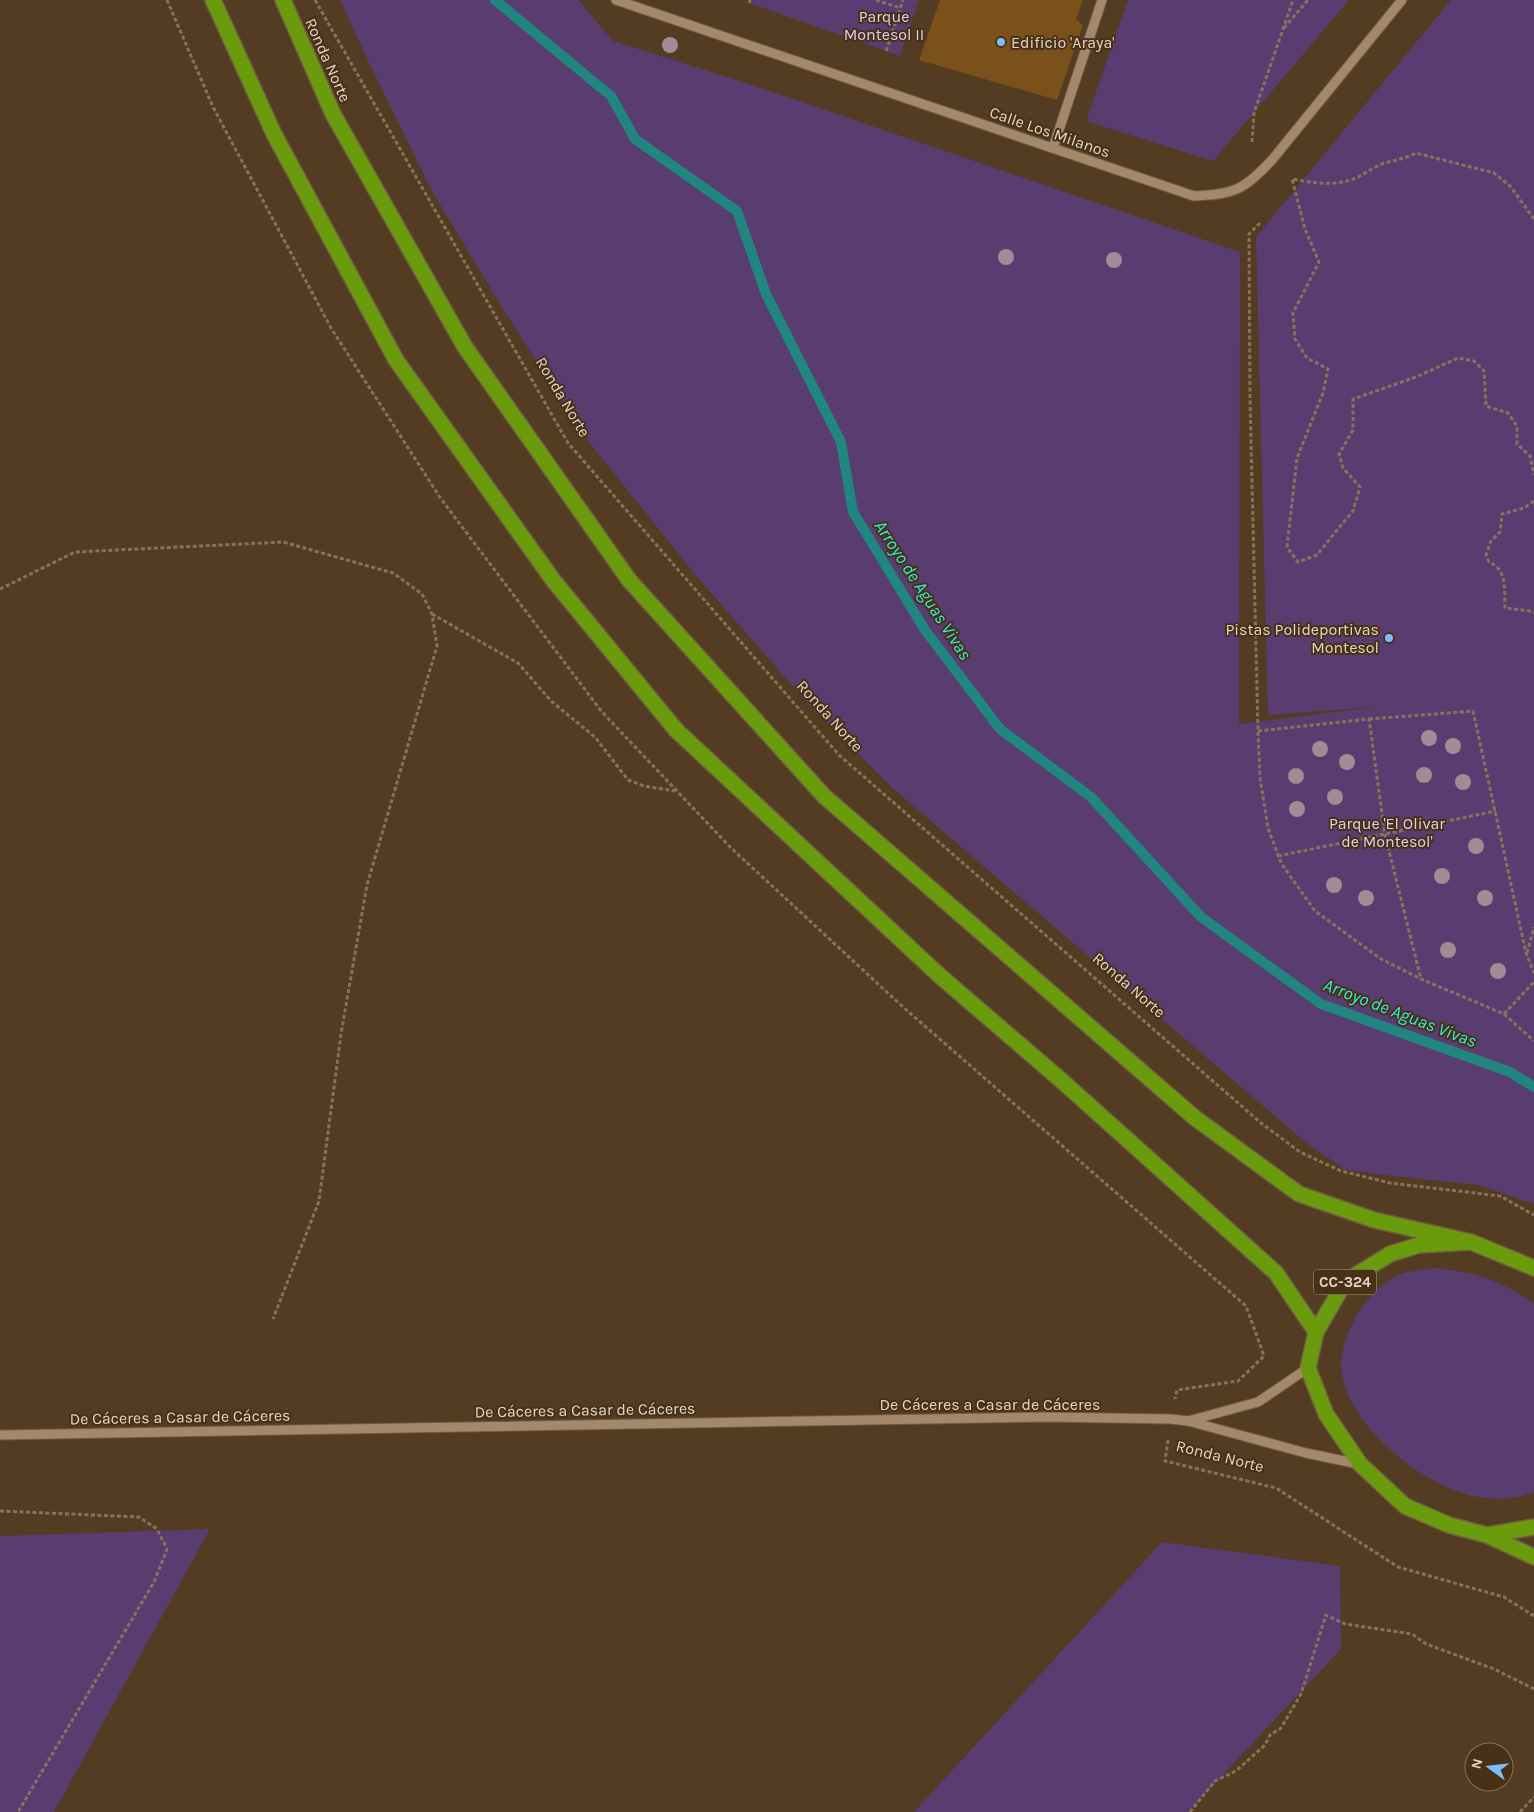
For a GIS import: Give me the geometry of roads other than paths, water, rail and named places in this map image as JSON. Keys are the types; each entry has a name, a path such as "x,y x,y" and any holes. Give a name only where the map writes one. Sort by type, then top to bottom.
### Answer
{"highway":[{"path":"214,0 274,134 396,360 553,580 676,730 940,976 1062,1081 1276,1273 1316,1332"},
{"name":"Ronda Norte","path":"283,0 333,114 465,347 629,580 824,796 1195,1118 1299,1194 1374,1220 1471,1242 1534,1268"},
{"name":"Ronda Norte","path":"1308,1368 1316,1332 1345,1282 1390,1254 1420,1244 1471,1242"},
{"path":"1308,1368 1326,1414 1360,1464 1405,1506 1449,1525 1487,1534 1534,1557"},
{"path":"1487,1534 1534,1527"}],"street":[{"name":"Calle Los Milanos","path":"616,0 1194,196 1221,195 1249,184 1272,160 1402,0"},
{"path":"1053,148 1102,0"},
{"path":"1188,1421 1258,1402 1308,1368"},
{"name":"De Cáceres a Casar de Cáceres","path":"0,1435 1024,1417 1171,1419 1188,1421"},
{"path":"1188,1421 1306,1454 1360,1464"}],"waterway":[{"name":"Arroyo de Aguas Vivas","path":"495,0 611,96 635,139 737,211 766,294 841,442 853,512 925,630 1000,729 1091,797 1201,917 1321,1004 1510,1072 1534,1087"}],"place":[{"name":"Edificio 'Araya'","path":"1001,42"},
{"name":"Pistas Polideportivas Montesol","path":"1389,638"}],"park label":[{"name":"Parque Montesol II","path":"884,25"},
{"name":"Parque 'El Olivar de Montesol'","path":"1387,832"}]}
